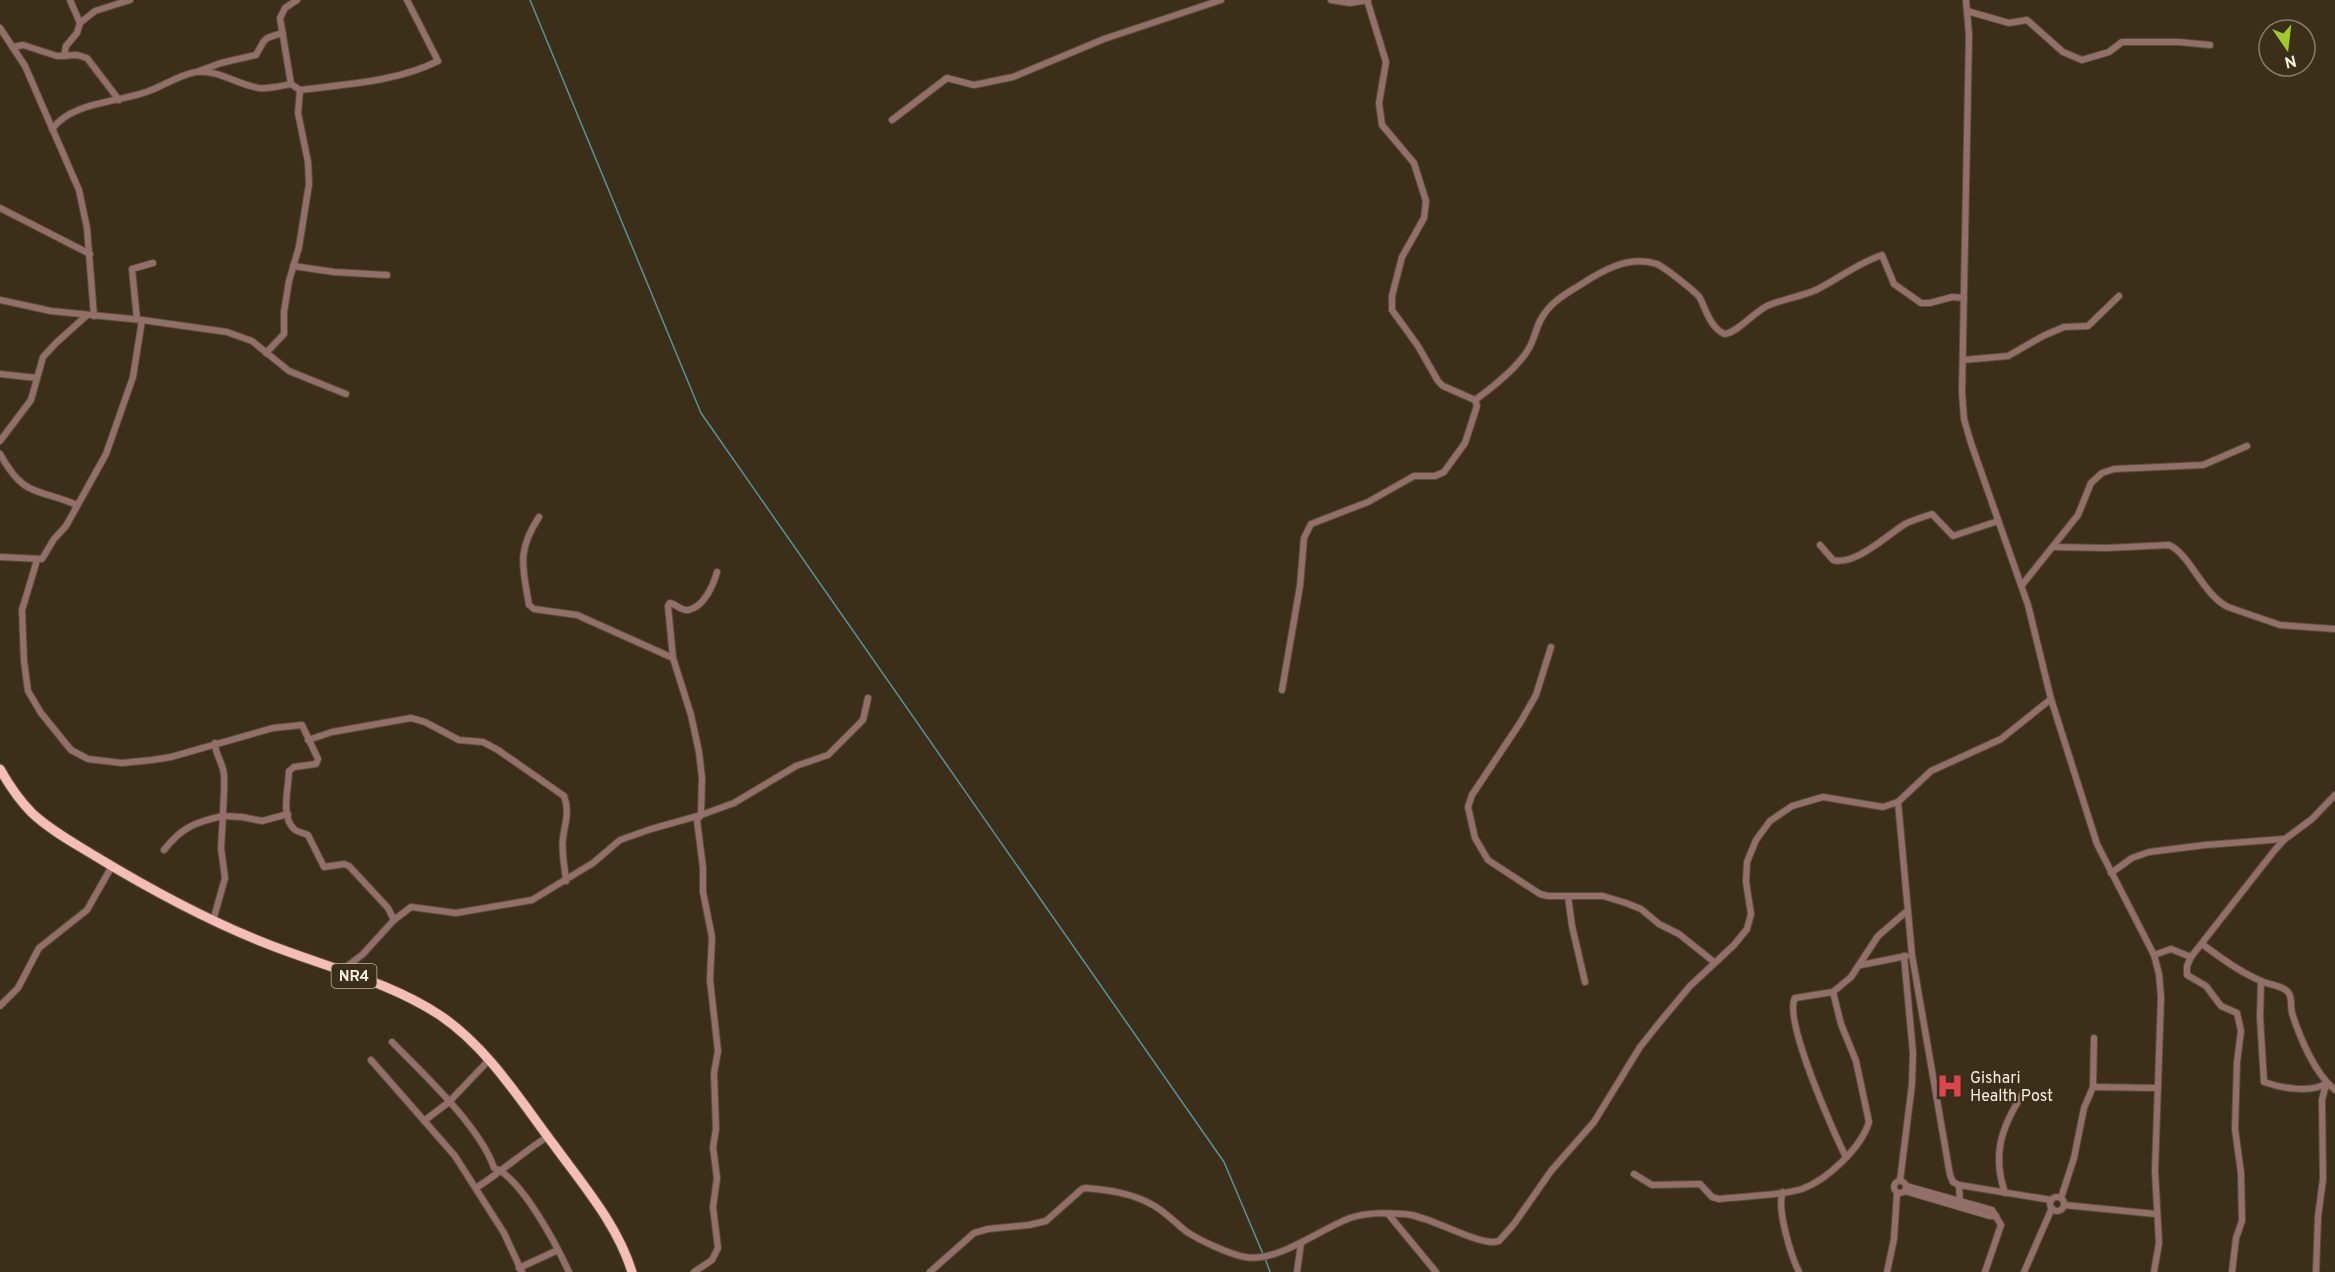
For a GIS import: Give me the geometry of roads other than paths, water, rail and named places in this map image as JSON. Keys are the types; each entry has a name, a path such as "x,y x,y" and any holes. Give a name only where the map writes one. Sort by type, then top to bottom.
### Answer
{"highway":[{"name":"NR4","path":"0,769 19,800 34,815 63,837 112,866 213,921 395,991 431,1009 465,1034 489,1060 604,1213 620,1242 632,1272"}],"street":[{"path":"70,0 80,23"},
{"path":"63,56 66,46 77,33 80,23 94,11 130,0"},
{"path":"291,84 281,12 297,0"},
{"path":"197,72 224,76 258,88 291,84 300,90 418,71 438,60 407,0"},
{"path":"892,120 947,78 974,85 1013,77 1104,39 1221,0"},
{"path":"1282,690 1300,586 1304,538 1311,524 1368,502 1414,476 1435,476 1444,472 1470,433 1477,406 1475,400 1443,386 1438,381 1418,346 1392,310 1392,296 1402,257 1424,218 1426,201 1414,163 1382,125 1379,103 1386,62 1368,0 1350,3 1331,0"},
{"path":"1966,0 1969,81 1962,392 1964,418 2022,585 2038,640 2051,699 2097,844 2154,955 2159,974 2161,997 2156,1214 2159,1243 2154,1272"},
{"path":"1967,11 2009,23 2027,20 2063,52 2084,61 2109,52 2122,42 2179,42 2210,45"},
{"path":"0,28 25,66 79,190 90,254 94,316"},
{"path":"52,129 58,120 90,105 150,91 166,81 206,67 256,55 261,42 269,36 283,33"},
{"path":"13,47 23,45 52,55 77,55 87,58 119,100"},
{"path":"266,353 281,340 284,334 285,305 309,184 308,162 300,127 300,90"},
{"path":"0,208 90,254"},
{"path":"1475,400 1527,352 1537,323 1554,302 1598,273 1619,264 1645,262 1669,271 1683,285 1693,290 1717,329 1725,334 1735,331 1750,316 1765,307 1817,289 1848,270 1882,255 1894,284 1922,303 1952,297 1964,298"},
{"path":"0,557 37,560 45,557 54,539 66,526 106,454 133,377 139,320 132,269 153,263"},
{"path":"293,266 334,272 387,274"},
{"path":"1963,360 2008,356 2064,327 2088,326 2119,296"},
{"path":"0,300 86,316 139,320 227,332 252,341 289,371 346,394"},
{"path":"0,441 31,400 43,357 86,316"},
{"path":"0,374 37,378"},
{"path":"2022,585 2078,515 2091,483 2102,472 2114,469 2204,465 2247,446"},
{"path":"0,454 11,474 22,484 37,493 77,505"},
{"path":"1820,545 1833,560 1844,561 1890,536 1906,524 1933,514 1953,536 1998,521"},
{"path":"539,517 532,529 522,560 529,606 534,609 577,615 673,658"},
{"path":"2054,547 2106,548 2169,545 2178,550 2200,581 2228,608 2280,625 2335,629"},
{"path":"37,560 22,610 28,691 41,713 71,750 88,759 122,762 171,757 215,743 297,724 304,728 318,756 317,762 311,766 294,767 289,771 285,801 294,829 308,835 322,866 326,868 344,864 349,866 388,908 394,920"},
{"path":"694,1272 712,1260 718,1248 713,1207 717,1178 713,1147 716,1129 714,1073 718,1051 710,980 712,937 703,892 703,868 698,846 697,820 701,815 702,778 691,715 673,658 668,606 674,603 687,610 696,606 712,588 717,572"},
{"path":"1551,647 1536,695 1472,795 1468,813 1475,838 1488,860 1540,894 1608,896 1636,907 1659,924 1679,934 1714,962"},
{"path":"340,971 363,954 394,920 411,907 456,913 532,900 566,881 630,835 734,803 796,766 833,752 849,732 863,720 868,698"},
{"path":"930,1272 974,1233 988,1229 1029,1226 1046,1221 1086,1188 1137,1197 1161,1209 1189,1233 1238,1255 1261,1258 1301,1243 1340,1222 1374,1213 1420,1216 1468,1236 1488,1242 1499,1241 1514,1224 1551,1171 1594,1122 1640,1047 1690,986 1734,945 1750,922 1747,862 1752,847 1770,822 1792,806 1823,797 1883,807 1898,802 1931,771 2001,739 2051,699"},
{"path":"308,740 332,732 411,718 426,722 459,740 483,742 498,750 564,796 567,807 563,840 566,881"},
{"path":"213,921 225,885 222,816 225,776 215,750 215,743"},
{"path":"2232,1272 2236,1239 2242,1221 2241,1173 2235,1129 2237,1062 2241,1024 2237,1013 2221,1006 2206,986 2187,975 2187,966 2191,957 2255,873 2285,839 2312,819 2335,795"},
{"path":"1898,802 1912,955 1950,1175 1953,1182 1959,1185 2051,1200 2056,1197 2061,1198"},
{"path":"164,850 181,830 208,819 222,816 262,821 288,813"},
{"path":"2111,873 2132,858 2149,852 2213,844 2285,839"},
{"path":"0,1006 18,988 39,948 87,910 112,866"},
{"path":"1568,896 1584,982"},
{"path":"1846,1157 1831,1128 1803,1052 1793,1002 1795,998 1833,992 1844,984 1861,965 1878,936 1907,911"},
{"path":"2202,944 2227,963 2289,993 2295,1023 2317,1070 2327,1084 2335,1090"},
{"path":"2154,955 2171,949 2191,957"},
{"path":"1861,965 1912,955"},
{"path":"1887,1272 1894,1239 1897,1193 1894,1186 1900,1181 1912,1084 1913,1053 1904,957"},
{"path":"2261,981 2260,1017 2264,1082 2299,1088 2320,1087 2327,1084"},
{"path":"1634,1174 1652,1185 1700,1184 1715,1198 1783,1192 1807,1187 1833,1170 1846,1157 1868,1126 1869,1118 1856,1061 1841,1024 1833,992"},
{"path":"2064,1205 2061,1198 2074,1158 2082,1114 2092,1087 2094,1038"},
{"path":"392,1042 449,1102 484,1147 494,1168 503,1171 536,1212 569,1272"},
{"path":"371,1060 455,1156 504,1233 520,1270 558,1250"},
{"path":"424,1121 449,1102 489,1060"},
{"path":"2316,1272 2318,1217 2323,1179 2322,1100 2327,1084"},
{"path":"2092,1087 2158,1088"},
{"path":"2005,1192 1997,1162 2000,1143 2011,1113 2022,1095"},
{"path":"476,1188 503,1171 524,1151 547,1137"},
{"path":"1900,1181 1906,1188 1989,1216 1996,1216"},
{"path":"1959,1185 1959,1202"},
{"path":"1897,1193 1906,1188 1992,1210 2001,1225 1985,1272"},
{"path":"1783,1192 1780,1203 1788,1245 1799,1272"},
{"path":"2024,1272 2052,1208 2051,1200"},
{"path":"2064,1205 2156,1214"},
{"path":"2052,1208 2058,1211 2064,1205"},
{"path":"1389,1215 1436,1272"},
{"path":"1296,1272 1301,1243"}],"waterway":[{"path":"530,0 701,413 1224,1162 1263,1254"},
{"path":"1265,1258 1270,1272"}],"place":[{"name":"Gishari Health Post","path":"1950,1086"}]}
